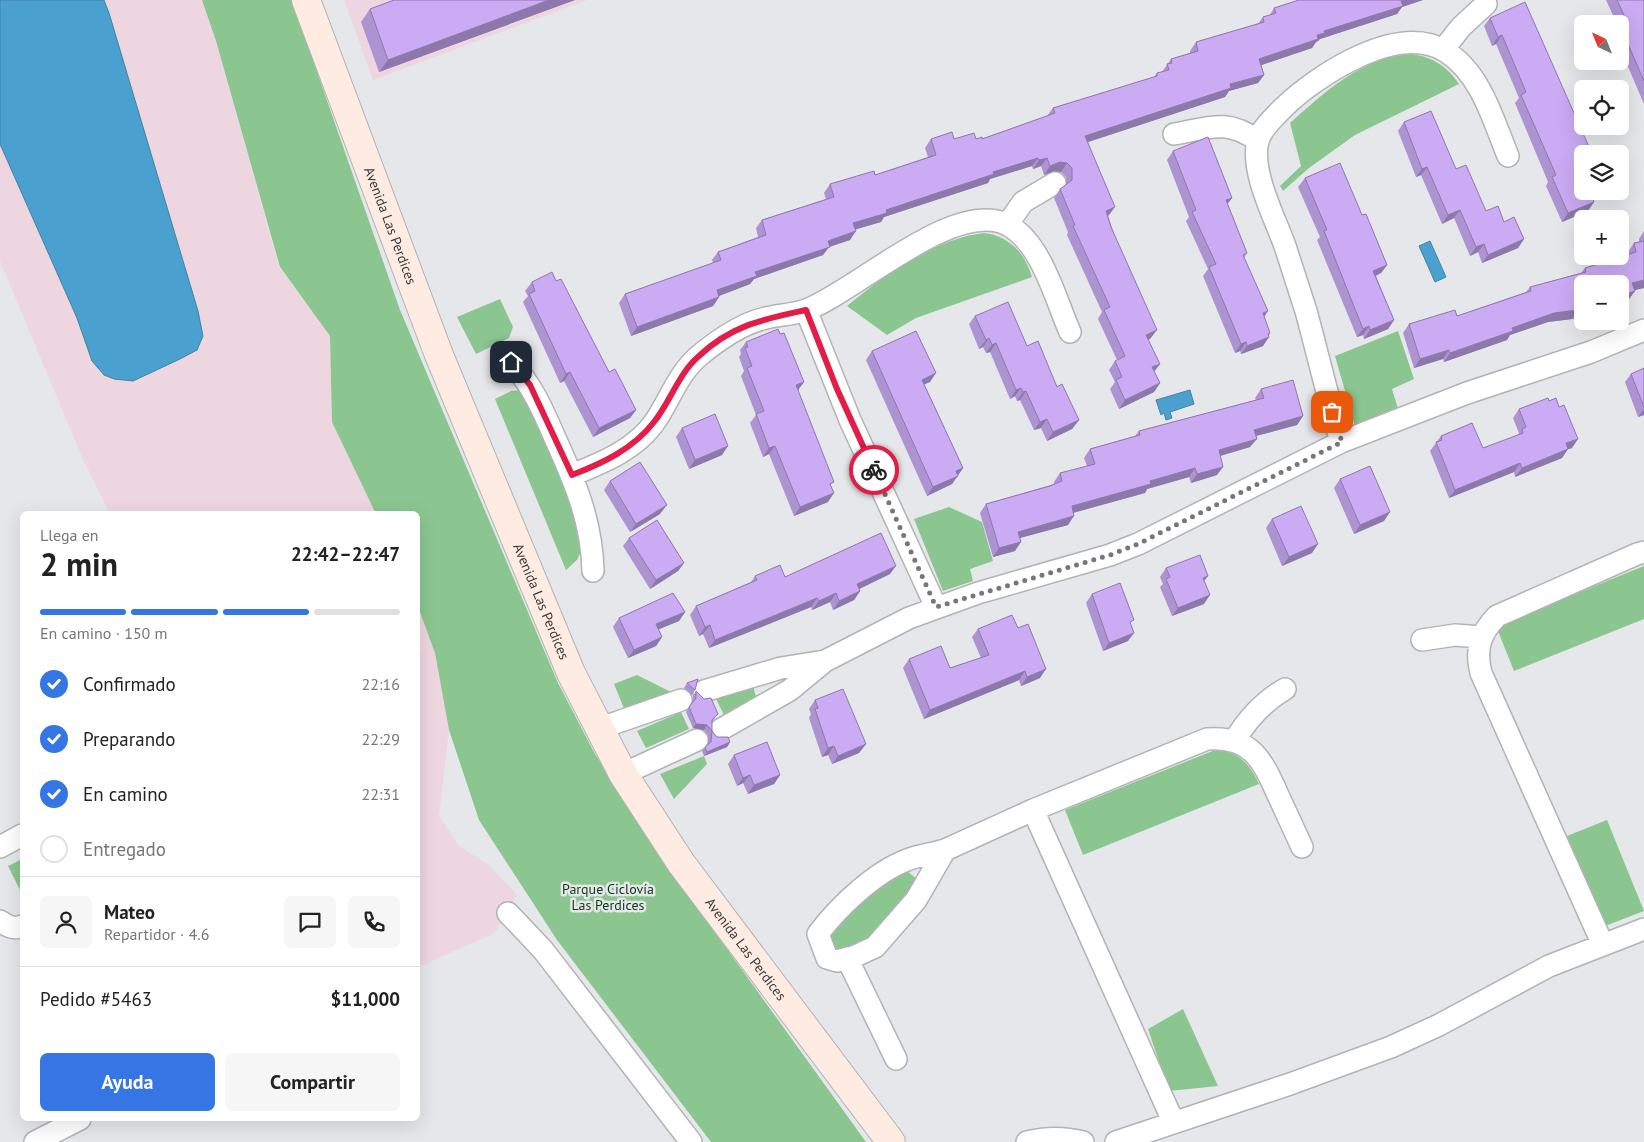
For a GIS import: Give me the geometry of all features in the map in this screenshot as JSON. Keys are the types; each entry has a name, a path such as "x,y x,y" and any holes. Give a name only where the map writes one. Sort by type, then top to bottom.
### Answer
{"street":[{"name":"Avenida Las Perdices","path":"306,0 439,355 572,673 598,729 623,774 681,863 892,1142"},
{"path":"1443,50 1461,27 1486,4"},
{"path":"1342,442 1306,312 1264,192 1257,158 1258,141 1276,115 1294,98 1346,62 1377,50 1407,44 1443,50 1461,64 1475,82 1508,156"},
{"path":"1174,134 1223,126 1242,130 1258,141"},
{"path":"1007,225 1023,202 1055,184"},
{"path":"572,475 608,460 641,437 655,422 683,375 698,356 713,345 760,319 806,310 883,263 941,232 970,223 987,221 1007,225 1022,236 1039,258 1070,332"},
{"path":"806,310 850,420 936,607"},
{"path":"720,730 774,701 808,676 825,660 882,630 936,607 1110,555 1138,544 1342,442 1467,393 1592,352 1644,330"},
{"path":"511,362 530,385 572,475 590,530 594,571"},
{"path":"1603,945 1481,673 1478,649 1481,637 1492,620 1509,609 1644,552"},
{"path":"1422,640 1454,635 1481,637"},
{"path":"704,691 772,670 825,660"},
{"path":"1234,740 1255,712 1269,699 1285,689"},
{"path":"598,729 682,700"},
{"path":"946,850 916,900 875,947 837,961 827,958 818,934 825,925 873,880 907,860 946,850 1033,810 1207,738 1234,740 1245,745 1262,760 1302,847"},
{"path":"623,774 698,740"},
{"path":"1033,810 1173,1121"},
{"path":"0,847 20,836"},
{"path":"508,913 543,950 691,1142"},
{"path":"0,921 6,926 20,927"},
{"path":"1116,1142 1173,1121 1290,1084 1391,1047 1439,1025 1549,966 1644,929"},
{"path":"848,958 896,1059"},
{"path":"35,1142 76,1121"},
{"path":"1027,1142 1044,1138 1066,1138 1083,1142"}],"shaded area":[{"path":"0,0 202,0 216,41 279,267 330,336 332,422 375,511 109,511 82,457 0,261"},
{"path":"344,0 587,0 373,80"},
{"path":"420,612 435,653 449,730 439,816 459,846 490,866 517,895 495,933 420,966"}],"green space":[{"name":"Parque Ciclovía Las Perdices","path":"202,0 292,0 400,310 558,683 595,754 665,863 866,1142 711,1142 557,940 479,820 449,730 435,653 420,612 420,511 375,511 332,422 330,336 280,267 216,41"},
{"path":"1411,54 1426,57 1439,63 1450,72 1459,84 1355,135 1309,168 1283,191 1280,186 1301,166 1290,123 1331,88 1360,69 1393,57"},
{"path":"984,233 1001,238 1015,247 1025,260 1032,277 916,318 887,335 847,306 894,271 929,250 966,236"},
{"path":"500,299 513,327 509,338 476,354 457,317"},
{"path":"1398,331 1414,379 1392,389 1399,412 1355,426 1335,356"},
{"path":"525,390 563,473 584,545 577,560 566,570 495,399 511,391"},
{"path":"949,507 982,522 993,561 970,569 973,581 943,591 914,519"},
{"path":"1644,566 1644,619 1514,671 1496,626"},
{"path":"637,675 671,692 625,711 614,684"},
{"path":"753,686 756,697 724,715 714,695"},
{"path":"681,712 689,729 646,748 637,731"},
{"path":"1215,750 1231,753 1242,759 1259,784 1083,855 1065,810"},
{"path":"704,756 707,764 674,799 660,774"},
{"path":"1607,820 1644,911 1605,926 1567,836"},
{"path":"20,860 20,890 8,866"},
{"path":"907,871 918,880 893,920 847,953 834,948 828,935 867,896"},
{"path":"1183,1009 1218,1086 1169,1091 1148,1029"}],"water":[{"path":"0,0 104,0 109,13 198,311 203,336 197,350 133,381 114,379 104,375 92,361 77,318 0,144"},
{"path":"1430,241 1446,277 1435,282 1419,246"},
{"path":"1190,390 1194,404 1170,412 1172,418 1166,420 1164,413 1161,415 1156,400"}],"building":[{"path":"394,0 549,0 388,60 370,9"},
{"path":"1299,0 1403,0 1401,1 1403,6 1324,31 1325,33 1317,35 1318,39 1259,59 1264,75 1230,84 1231,88 1085,136 1115,207 1106,211 1111,227 1157,330 1146,335 1160,364 1152,367 1160,383 1125,400 1116,380 1122,377 1115,361 1125,356 1104,310 1110,307 1073,226 1075,225 1060,189 1072,180 1072,168 1067,163 1060,162 1050,166 1047,158 1039,160 1038,158 993,172 994,174 886,210 887,213 853,223 856,231 828,241 830,247 755,272 757,276 717,290 719,297 637,327 625,294 721,260 718,252 766,235 762,220 834,197 830,184 874,171 875,175 936,155 931,139 952,132 954,139 974,133 976,139 982,137 982,139 1055,113 1053,108 1157,76 1157,73 1169,70 1167,64 1172,63 1171,59 1198,51 1196,42 1264,22 1263,17 1276,13 1274,8"},
{"path":"1617,0 1644,0 1644,81 1629,46 1629,15 1624,15"},
{"path":"1525,2 1574,113 1574,135 1584,135 1588,145 1574,145 1574,200 1593,200 1594,202 1568,213 1552,177 1556,175 1521,95 1526,92 1502,35 1498,37 1490,18"},
{"path":"1431,111 1456,169 1466,165 1486,211 1498,206 1504,222 1514,217 1524,239 1488,255 1484,244 1476,247 1460,210 1448,215 1427,167 1422,169 1404,122"},
{"path":"1208,137 1232,198 1226,200 1247,253 1243,255 1268,311 1263,313 1270,333 1268,334 1269,337 1247,346 1246,342 1241,344 1209,267 1216,264 1192,212 1196,210 1173,151"},
{"path":"1340,163 1362,215 1366,214 1387,265 1373,271 1394,320 1370,330 1369,326 1363,329 1324,231 1327,230 1305,178"},
{"path":"1644,241 1644,280 1632,283 1635,291 1629,293 1629,275 1575,275 1586,272 1585,268 1595,265 1629,265 1629,254 1636,252 1634,243"},
{"path":"552,272 556,281 561,279 609,372 615,369 636,410 599,428 570,372 566,374 529,294 535,291 532,282"},
{"path":"1574,275 1574,310 1554,313 1512,328 1513,331 1450,353 1449,350 1420,359 1409,324 1455,310 1457,316 1531,291 1530,287"},
{"path":"1008,302 1027,346 1038,341 1057,387 1062,384 1079,420 1053,432 1047,419 1040,422 1026,391 1023,392 1021,388 1016,390 996,343 992,345 989,338 986,340 975,316"},
{"path":"778,329 780,334 784,333 804,382 796,385 834,482 830,484 834,493 800,507 775,446 769,448 756,414 764,411 747,368 752,366 745,348 748,347 746,342"},
{"path":"916,331 936,373 922,380 963,468 956,471 958,476 933,487 872,351"},
{"path":"1644,368 1644,407 1631,374"},
{"path":"1293,380 1303,416 1254,430 1257,439 1219,450 1223,467 1197,474 1195,468 1150,481 1151,484 1072,506 1074,516 1018,532 1021,542 999,548 986,504 1050,486 1062,481 1060,473 1095,464 1090,449 1140,435 1139,431 1264,398 1261,389"},
{"path":"1548,398 1549,401 1556,398 1559,407 1564,405 1578,439 1566,443 1568,449 1522,468 1520,463 1455,490 1436,442 1442,440 1441,436 1472,423 1483,448 1523,433 1522,429 1526,427 1519,409"},
{"path":"715,414 728,446 695,460 682,428"},
{"path":"640,462 667,505 636,524 610,481"},
{"path":"1370,466 1390,512 1360,525 1340,479"},
{"path":"1301,506 1318,544 1289,557 1272,519"},
{"path":"657,520 684,563 656,580 629,538"},
{"path":"881,533 896,566 857,584 860,591 839,601 836,593 819,601 817,598 715,640 710,625 705,627 696,606 757,580 755,576 780,565 785,577"},
{"path":"1200,555 1208,576 1203,578 1210,595 1178,608 1166,579 1170,577 1166,568"},
{"path":"1120,583 1134,620 1130,622 1134,633 1109,643 1092,594"},
{"path":"673,593 685,612 656,624 662,637 634,650 619,618"},
{"path":"1012,615 1018,628 1028,624 1046,669 1027,677 1025,671 930,710 909,659 941,646 950,668 989,655 978,629"},
{"path":"698,679 695,690 687,683"},
{"path":"843,689 866,744 838,756 834,746 828,748 815,709 818,708 815,700"},
{"path":"696,691 704,699 711,698 718,714 712,720 712,731 707,725 696,724 689,707 696,698"},
{"path":"712,731 717,737 728,737 730,742 707,752 705,747 711,742"},
{"path":"767,742 780,775 754,785 750,775 743,778 734,755"}],"way so far":[{"path":"874,470 936,607 1110,555 1168,531 1342,442 1332,412"}],"route":[{"path":"511,362 523,375 536,395 572,475 608,460 641,437 655,422 683,375 698,356 713,345 744,326 760,319 806,310 850,420 874,470"}]}
